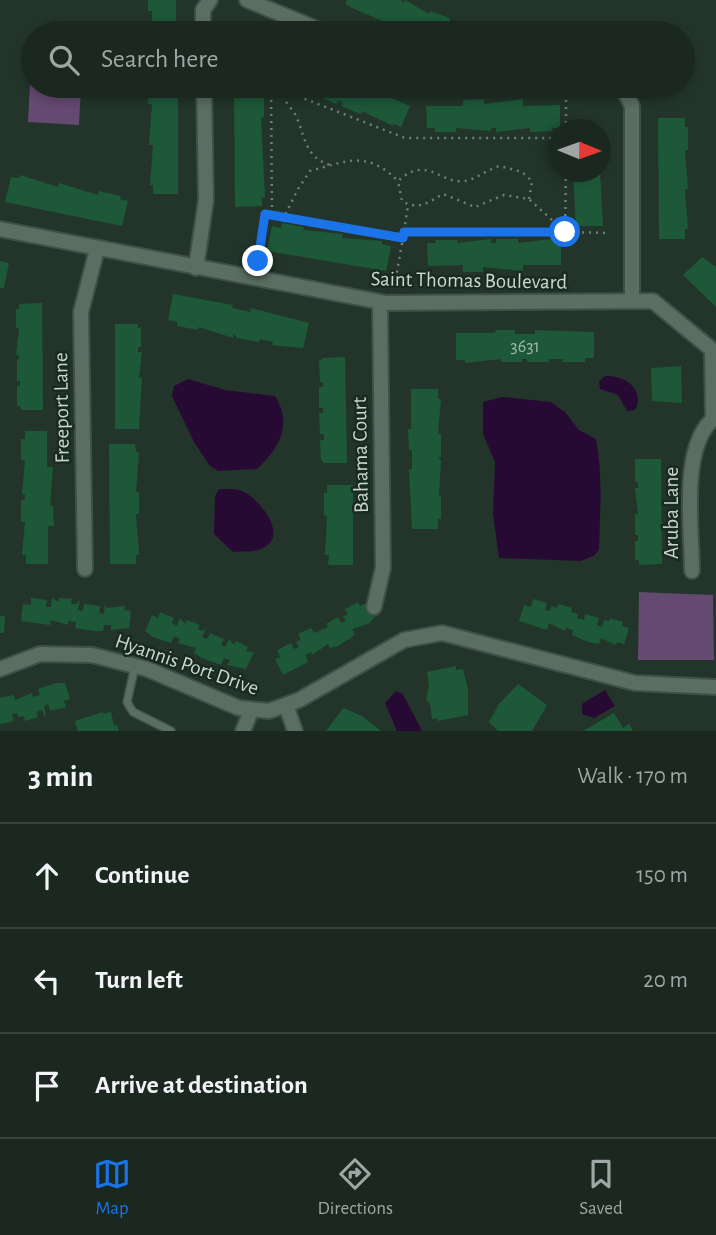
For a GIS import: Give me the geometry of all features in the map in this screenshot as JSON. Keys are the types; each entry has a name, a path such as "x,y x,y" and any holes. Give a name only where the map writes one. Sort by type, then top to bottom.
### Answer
{"street":[{"path":"203,21 203,10 210,0"},
{"path":"247,0 298,21"},
{"path":"196,268 206,200 204,98"},
{"path":"629,98 632,301"},
{"name":"Saint Thomas Boulevard","path":"0,229 380,302 653,301 714,352"},
{"name":"Freeport Lane","path":"85,569 81,312 97,249"},
{"name":"Bahama Court","path":"374,607 383,568 380,302"},
{"name":"Aruba Lane","path":"692,571 692,456 701,432 714,418 714,352"},
{"name":"Hyannis Port Drive","path":"0,669 40,654 59,652 92,655 136,665 251,711 269,711 286,705 404,640 435,633 461,636 635,683 716,687"},
{"path":"286,705 295,731"},
{"path":"243,731 251,711"}],"lane":[{"path":"136,665 127,702 133,712 171,731"}],"path":[{"path":"271,98 272,215"},
{"path":"284,98 297,118 302,139 314,157 331,165"},
{"path":"304,98 405,138 548,138"},
{"path":"566,98 566,119"},
{"path":"284,217 310,171 365,159 387,170 398,181 402,201 408,205 423,206 443,194 475,207 504,195 529,199 565,232"},
{"path":"398,181 407,173 422,170 466,181 500,166 529,177 532,181 529,199"},
{"path":"565,232 566,182"},
{"path":"396,278 408,205"},
{"path":"258,261 265,214 403,238"},
{"path":"404,232 609,233"}],"shaded area":[{"path":"29,98 80,98 79,125 28,122"},
{"path":"605,376 619,378 631,385 638,396 635,410 627,411 618,395 600,389 599,381"},
{"path":"188,379 225,390 275,396 283,416 281,435 272,453 257,469 218,471 210,466 194,442 172,396 174,386"},
{"path":"502,397 551,402 565,412 579,430 596,439 600,494 599,549 595,555 581,561 499,558 493,514 495,462 483,434 483,402"},
{"path":"219,489 243,491 259,504 273,528 269,544 258,550 233,552 214,534 215,496"},
{"path":"639,592 713,595 714,660 638,660"},
{"path":"605,690 615,706 594,718 582,714 582,704"},
{"path":"396,691 403,694 422,731 397,731 385,703"}],"building":[{"path":"148,0 176,0 176,21 152,21 152,11 148,11"},
{"path":"347,0 401,0 404,3 405,0 429,14 430,11 449,18 450,21 383,21 345,4"},
{"path":"148,98 178,98 178,194 153,194 153,185 150,185 152,104 148,104"},
{"path":"234,98 264,98 264,117 261,118 265,197 262,198 262,206 235,207"},
{"path":"323,98 391,98 410,106 401,127 394,124 393,126 362,111 361,114 341,106 343,103 338,100 336,104"},
{"path":"484,99 484,104 523,99 523,106 560,105 560,119 548,119 548,131 530,132 530,128 496,132 496,128 491,128 491,131 456,128 456,132 435,132 435,128 427,128 426,106 463,106 463,100"},
{"path":"658,118 685,118 685,127 688,127 688,150 685,150 688,189 685,189 688,229 685,229 685,239 659,239"},
{"path":"20,175 58,187 59,183 98,195 98,191 121,196 120,199 128,201 122,226 5,202 11,177 19,178"},
{"path":"574,182 601,182 603,226 576,226"},
{"path":"282,223 304,227 303,230 343,234 342,238 382,241 382,244 391,246 386,271 267,251 272,226 281,228"},
{"path":"491,239 491,243 496,243 496,239 518,239 518,243 552,239 552,242 561,242 561,265 523,265 523,271 483,267 483,272 463,272 463,265 428,266 427,243 436,243 435,240 457,240 458,243"},
{"path":"702,257 716,267 716,307 683,275"},
{"path":"0,261 9,263 4,288 0,288"},
{"path":"173,294 233,305 232,308 250,312 251,308 309,323 303,348 272,345 273,342 260,339 259,342 237,338 234,334 233,338 199,327 198,330 177,326 177,322 168,320"},
{"path":"42,303 43,410 21,410 20,406 17,406 17,386 20,386 20,381 17,381 19,328 16,328 16,309 19,309 19,304"},
{"path":"115,324 138,324 138,328 141,327 141,347 138,347 138,352 142,352 139,429 115,429"},
{"path":"496,330 515,330 515,334 535,334 535,330 594,332 594,358 585,358 585,362 549,359 549,362 527,362 527,359 522,359 522,362 501,362 501,359 465,363 465,360 456,360 456,333 495,333"},
{"path":"345,357 347,463 324,463 321,460 320,440 324,440 324,434 320,434 319,413 323,413 323,408 319,408 319,387 323,387 323,382 320,382 319,361 323,358"},
{"path":"681,366 682,403 652,401 651,368"},
{"path":"411,389 438,389 438,399 441,399 438,434 441,434 441,457 438,457 441,461 441,519 438,519 438,529 412,529 409,469 412,469 412,450 409,450 408,429 411,429"},
{"path":"25,431 47,431 47,467 53,467 50,506 53,506 54,526 48,526 48,564 26,564 26,555 22,555 25,522 21,522 21,500 25,499 22,494 25,461 21,460 21,439 25,439"},
{"path":"109,444 135,444 136,452 139,453 136,492 139,492 139,514 136,514 139,555 136,555 136,564 110,564"},
{"path":"635,459 661,459 662,564 639,565 639,560 635,560 635,541 638,541 638,535 635,535 635,514 638,514 635,488 638,488 638,482 635,482"},
{"path":"327,485 353,485 353,565 328,565 329,555 325,555 327,516 324,515 324,493 327,493"},
{"path":"31,598 47,600 46,607 51,607 52,598 59,602 59,598 72,599 71,604 77,604 80,599 78,610 83,611 84,604 100,606 99,613 104,614 105,604 107,608 125,606 124,610 131,611 129,628 111,630 111,625 104,625 103,631 94,631 75,628 76,622 68,621 68,625 51,620 50,625 21,621 23,604 31,605"},
{"path":"533,599 547,603 545,610 550,611 551,606 557,608 559,604 572,608 571,612 578,614 577,618 584,620 585,614 599,618 597,625 602,627 604,620 609,621 610,618 623,622 622,626 629,628 624,644 617,642 616,645 601,638 599,644 588,642 572,635 573,630 566,628 565,631 549,623 547,630 519,621 524,605 531,607"},
{"path":"358,602 360,606 367,603 375,617 368,624 352,629 355,635 338,646 330,648 328,644 312,655 311,652 305,655 308,662 283,675 275,659 280,657 277,650 291,643 294,649 299,647 296,642 301,640 298,634 311,628 314,633 328,627 326,624 338,617 341,623 346,621 343,617 348,614 345,609"},
{"path":"160,612 174,618 172,623 177,626 180,618 185,624 187,620 200,625 198,629 202,631 206,628 202,637 207,639 210,633 224,639 221,645 225,647 229,639 234,645 236,641 248,647 246,651 254,652 246,669 227,665 230,660 224,658 221,665 202,658 194,653 196,648 178,643 180,639 174,636 171,643 153,637 145,631 152,615 158,618"},
{"path":"0,616 5,616 4,633 0,633"},
{"path":"456,666 456,670 463,669 468,689 468,715 438,721 438,718 432,719 430,704 426,699 429,686 427,672"},
{"path":"65,683 70,699 64,701 66,707 50,711 48,704 44,706 44,716 42,710 37,712 38,717 25,721 24,716 18,717 17,713 12,714 14,721 0,724 0,698 14,695 15,700 32,693 33,697 40,695 38,689"},
{"path":"518,684 547,705 532,731 498,731 489,722 499,704"},
{"path":"343,708 362,716 381,731 326,731"},
{"path":"111,712 114,726 117,725 119,731 78,731 75,721"},
{"path":"614,713 623,728 629,724 633,731 583,731"}],"route":[{"path":"258,261 265,214 403,238 404,232 565,232"}]}
